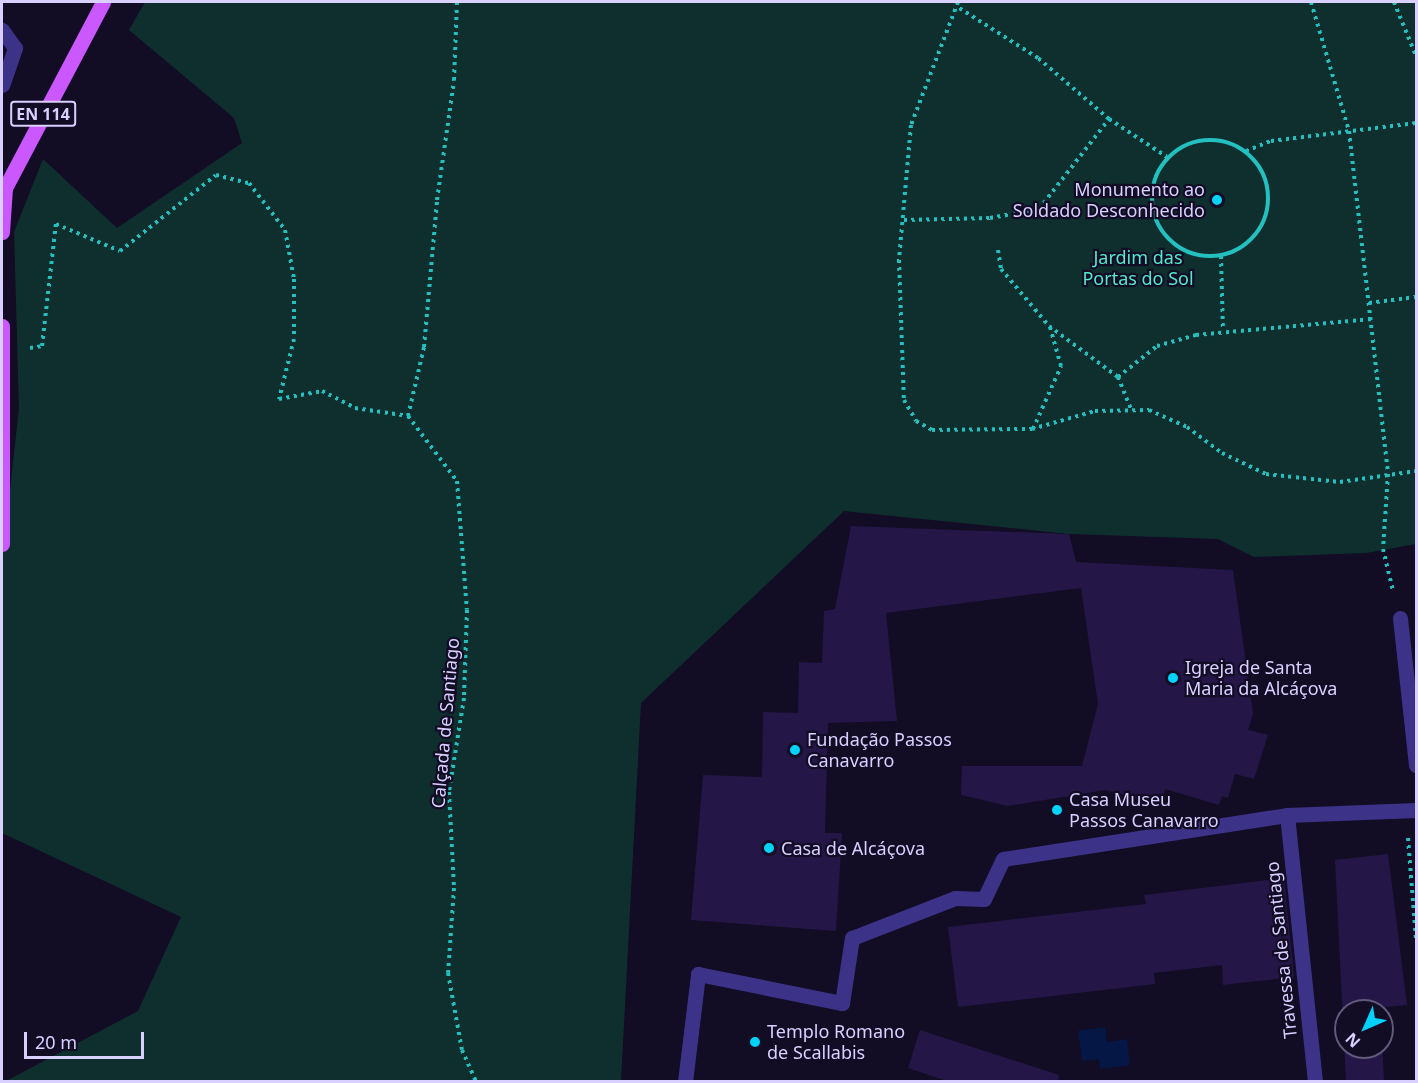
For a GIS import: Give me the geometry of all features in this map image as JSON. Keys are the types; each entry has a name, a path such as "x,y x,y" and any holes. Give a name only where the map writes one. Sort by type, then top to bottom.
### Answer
{"main road":[{"name":"EN 114","path":"2,232 3,190 103,2"},
{"path":"2,326 2,544"}],"street":[{"path":"2,30 15,48 2,85"},
{"path":"1400,618 1416,765"},
{"path":"686,1082 698,974 842,1004 852,938 955,898 984,899 1003,859 1287,815 1411,811"},
{"name":"Travessa de Santiago","path":"1287,815 1315,1082"}],"path":[{"path":"3,354 42,346 56,224 120,251 216,175 249,183 285,230 294,279 294,339 279,399 322,392 356,408 408,416 424,347 437,200 454,80 457,2"},
{"path":"1311,2 1349,131 1388,474 1383,549 1400,618"},
{"path":"1394,2 1416,56"},
{"path":"1167,158 1109,119 1038,58 957,4 911,125 899,260 904,400 916,421 932,430 1032,429 1095,411 1149,410 1187,427 1222,453 1266,474 1341,482 1416,471"},
{"path":"904,220 990,218 1039,209 1109,119"},
{"path":"1246,151 1271,141 1416,123"},
{"path":"1204,139 1228,142 1246,151 1264,179 1267,212 1258,232 1241,248 1221,256 1179,249 1163,235 1151,195 1167,158 1184,145 1204,139"},
{"path":"998,250 1001,269 1049,327 1118,377 1131,410"},
{"path":"1221,256 1223,331"},
{"path":"1369,303 1416,297"},
{"path":"1118,377 1157,346 1223,331 1372,319"},
{"path":"1032,429 1061,366 1049,327"},
{"name":"Calçada de Santiago","path":"408,416 457,481 467,610 464,698 449,792 454,888 448,973 462,1050 476,1082"},
{"path":"1411,811 1416,939"}],"green space":[{"name":"Jardim das Portas do Sol","path":"145,2 1416,2 1416,544 1366,553 1254,557 1218,539 1069,534 844,511 641,703 621,1081 6,1081 138,1011 181,917 2,833 2,563 19,408 14,232 43,159 117,228 242,143 234,118 129,30"}],"water":[{"path":"1105,1027 1107,1042 1127,1039 1130,1065 1100,1069 1099,1059 1082,1061 1078,1031"}],"building":[{"path":"851,526 1069,534 1076,562 1233,570 1253,714 1248,730 1268,735 1254,779 1235,774 1228,798 1222,796 1219,805 1165,789 1162,805 1105,790 1008,806 961,795 962,766 1082,766 1098,704 1081,588 886,613 897,721 828,723 825,833 842,833 836,931 691,920 703,775 762,777 763,712 798,713 799,662 822,663 824,611 835,609"},
{"path":"1388,854 1407,1005 1394,1006 1394,999 1342,999 1335,860"},
{"path":"1284,878 1294,977 1223,985 1222,965 1154,973 1155,984 958,1007 948,927 1146,904 1144,895"},
{"path":"920,1030 1059,1075 1058,1082 950,1082 908,1068"},
{"path":"1345,1059 1383,1059 1384,1082 1346,1082"}],"place":[{"name":"Monumento ao Soldado Desconhecido","path":"1217,200"},
{"name":"Igreja de Santa Maria da Alcáçova","path":"1173,678"},
{"name":"Fundação Passos Canavarro","path":"795,750"},
{"name":"Casa Museu Passos Canavarro","path":"1057,810"},
{"name":"Casa de Alcáçova","path":"769,848"},
{"name":"Templo Romano de Scallabis","path":"755,1042"}]}
